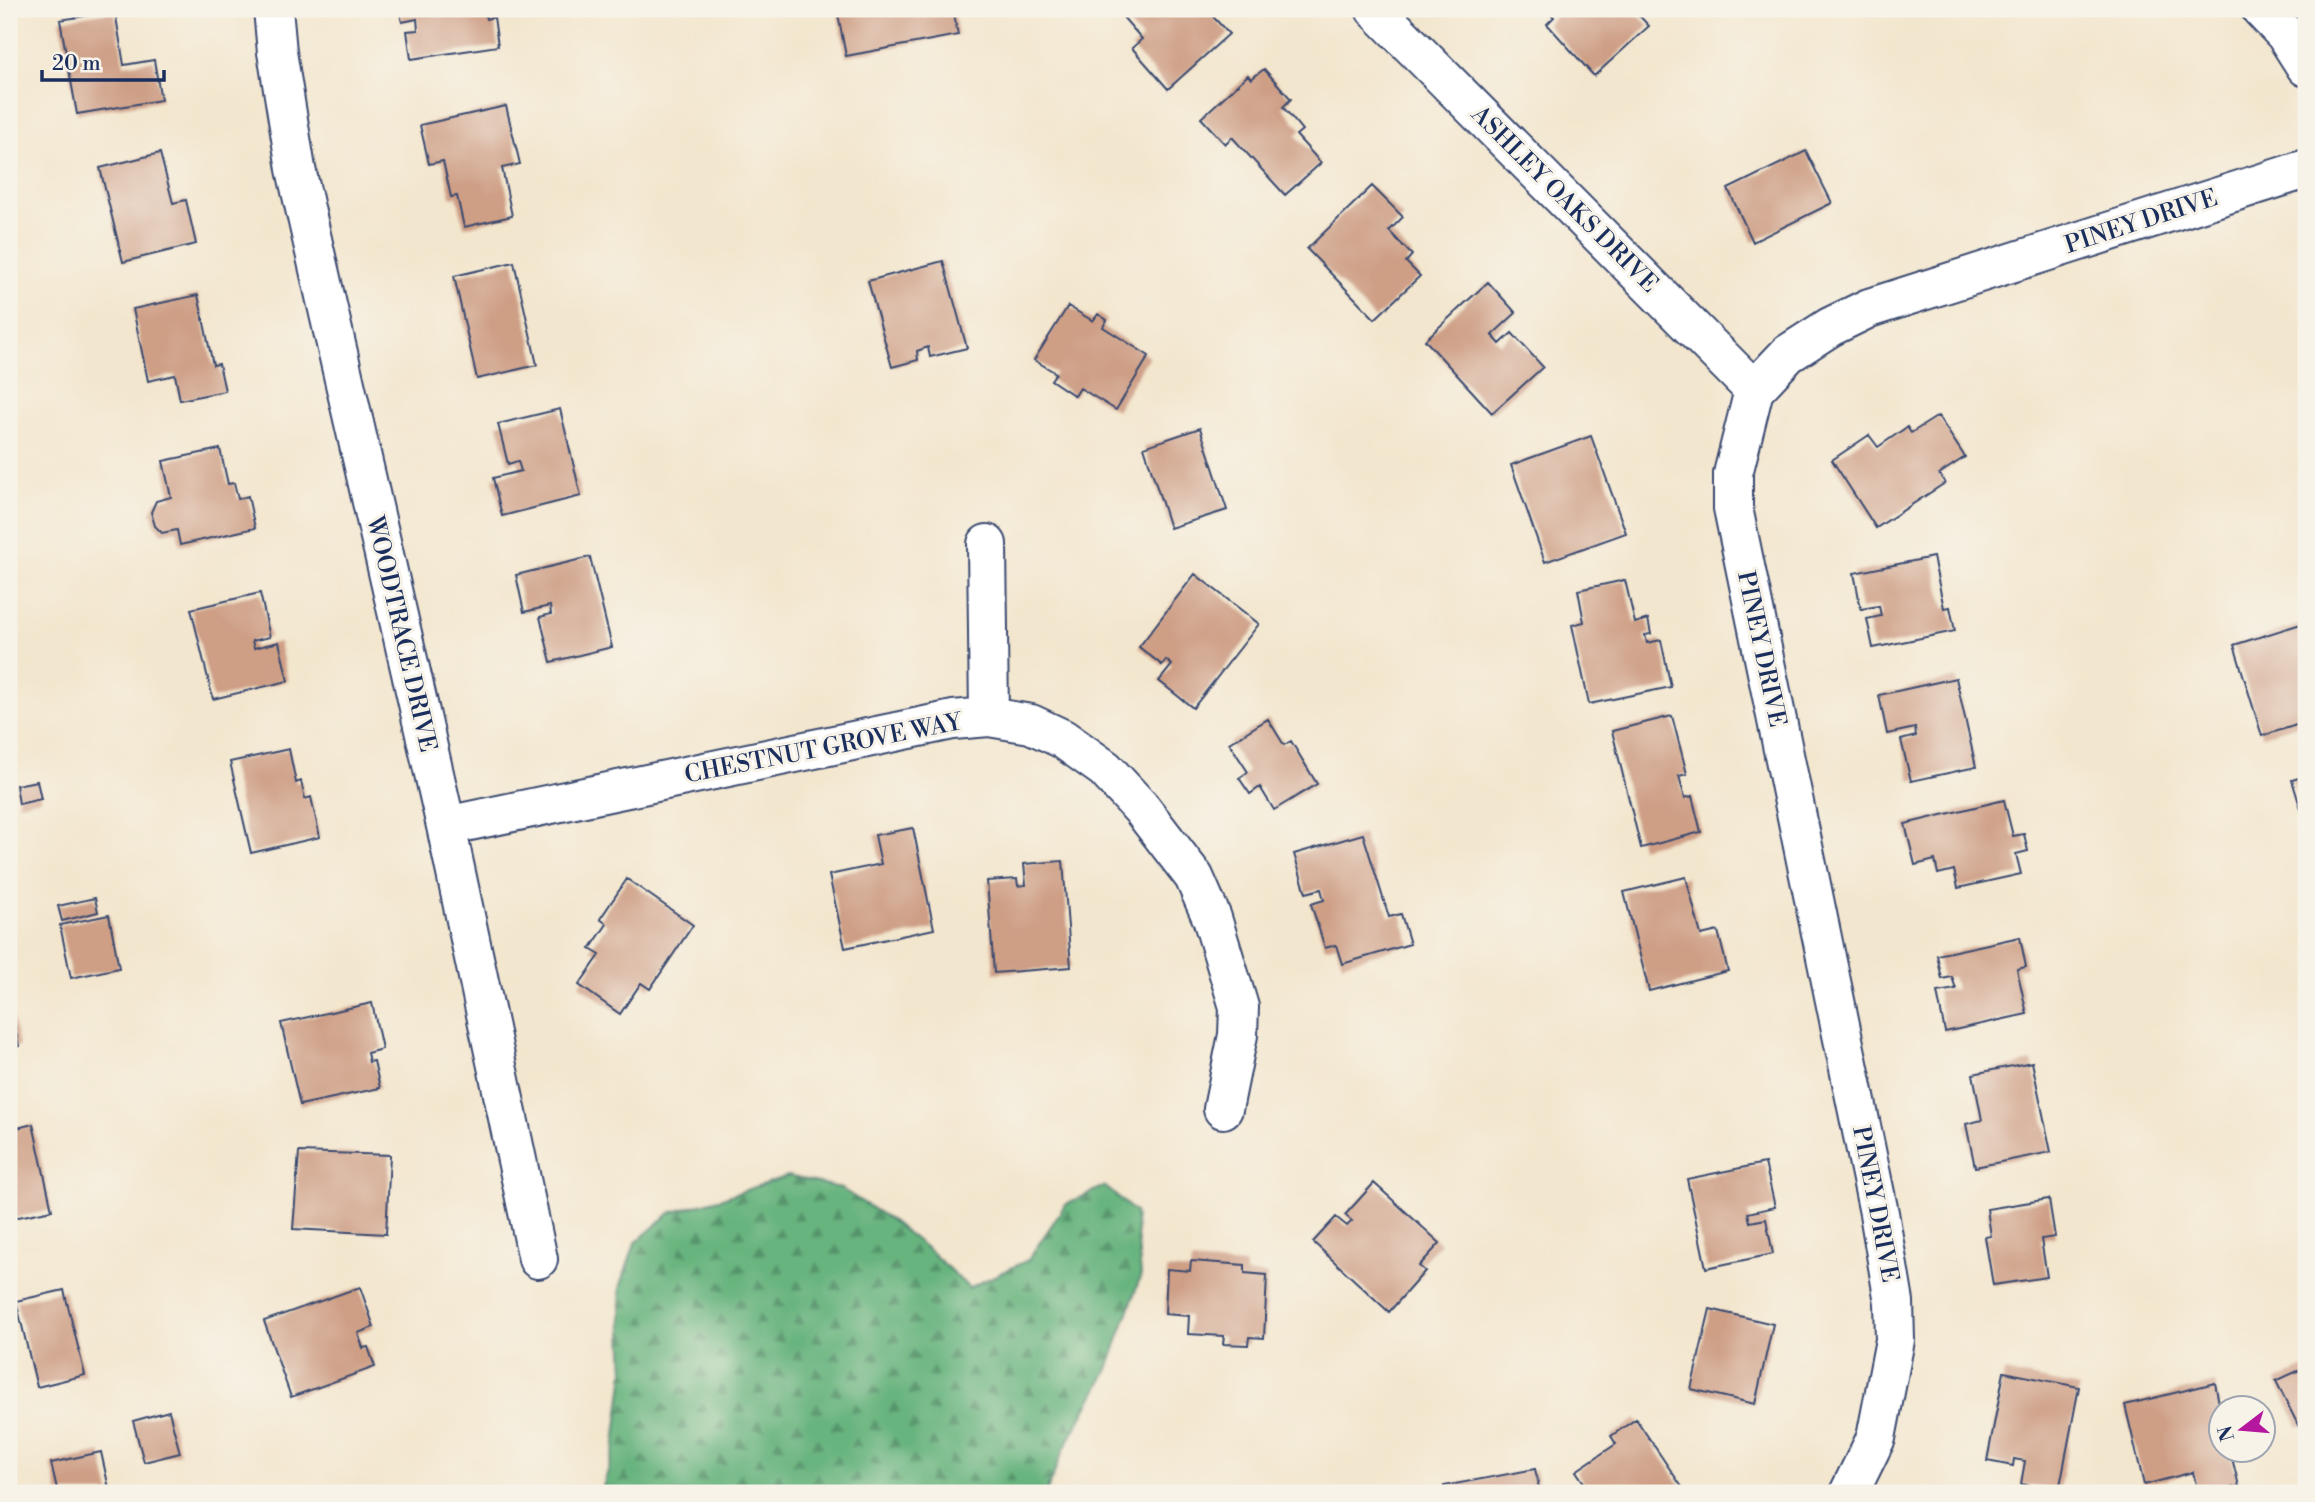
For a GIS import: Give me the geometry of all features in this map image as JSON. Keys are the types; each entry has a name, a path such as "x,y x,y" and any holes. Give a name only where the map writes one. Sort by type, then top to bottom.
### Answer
{"street":[{"name":"WOODTRACE DRIVE","path":"273,9 277,52 296,169 446,826 538,1259"},
{"name":"ASHLEY OAKS DRIVE","path":"1375,9 1754,390"},
{"path":"2261,9 2285,34 2306,67"},
{"name":"PINEY DRIVE","path":"1849,1493 1876,1438 1895,1340 1894,1302 1880,1221 1733,508 1733,474 1754,390 1788,354 1830,327 1869,308 2306,169"},
{"path":"987,544 989,717"},
{"name":"CHESTNUT GROVE WAY","path":"446,826 953,720 989,717 1031,724 1063,739 1105,769 1141,808 1194,877 1212,918 1240,1007 1238,1035 1223,1109"}],"green space":[{"path":"788,1176 840,1188 889,1219 930,1251 969,1288 1028,1260 1065,1205 1104,1186 1135,1212 1141,1275 1108,1369 1063,1451 1046,1493 601,1493 614,1451 624,1372 620,1288 635,1243 670,1213"}],"building":[{"path":"399,9 484,9 486,19 494,17 498,46 411,59 407,31 418,30 417,19 402,22"},
{"path":"837,9 953,9 958,35 846,56"},
{"path":"1116,9 1206,9 1229,34 1168,89 1132,48 1142,39"},
{"path":"1546,9 1633,9 1649,26 1594,76 1547,24 1554,17"},
{"path":"115,11 124,65 154,60 161,100 77,114 60,20"},
{"path":"1264,69 1291,99 1283,107 1302,130 1296,135 1321,163 1285,195 1232,137 1225,144 1201,118 1248,75 1251,79"},
{"path":"506,106 520,164 502,168 512,216 464,227 457,196 451,197 443,161 429,164 420,125"},
{"path":"1806,151 1832,203 1753,242 1728,189"},
{"path":"160,153 173,203 186,200 196,244 123,262 100,168"},
{"path":"1372,186 1403,217 1389,231 1412,255 1406,262 1420,276 1375,319 1307,249"},
{"path":"943,261 967,348 930,357 928,347 917,351 918,360 892,367 868,281"},
{"path":"514,262 537,365 477,379 454,276"},
{"path":"1488,282 1516,313 1492,335 1500,344 1512,333 1543,367 1492,413 1425,340"},
{"path":"198,295 213,365 219,364 225,391 180,400 175,375 148,381 133,309"},
{"path":"1068,306 1093,321 1098,314 1107,320 1103,327 1149,356 1116,410 1080,388 1075,396 1051,380 1056,373 1034,360"},
{"path":"560,409 581,496 502,516 493,478 521,471 518,461 508,464 498,424"},
{"path":"1938,416 1965,457 1939,474 1945,483 1876,528 1832,460 1869,435 1878,447 1907,427 1911,433"},
{"path":"1200,428 1227,510 1170,528 1144,447"},
{"path":"1591,436 1626,533 1545,562 1511,465"},
{"path":"220,449 228,484 234,483 238,499 248,496 255,528 180,545 177,530 162,533 155,526 151,512 156,501 171,497 163,461"},
{"path":"590,557 612,647 551,662 540,617 551,614 550,606 524,612 516,575"},
{"path":"1933,557 1944,608 1950,607 1955,631 1873,648 1867,619 1881,616 1879,606 1861,609 1854,573"},
{"path":"1195,574 1259,624 1193,708 1159,681 1172,665 1166,660 1162,665 1139,647"},
{"path":"1625,580 1635,623 1648,619 1651,634 1645,635 1647,643 1661,640 1671,687 1589,704 1572,625 1584,622 1578,590"},
{"path":"260,593 270,637 252,641 254,648 279,642 288,681 213,699 191,609"},
{"path":"2304,623 2306,695 2303,696 2306,722 2262,736 2234,645"},
{"path":"1956,678 1976,767 1911,781 1901,740 1916,736 1915,728 1887,734 1879,695"},
{"path":"1672,716 1687,774 1679,776 1685,798 1692,796 1701,832 1641,848 1612,731"},
{"path":"1268,719 1284,745 1291,741 1317,784 1274,810 1260,787 1250,794 1239,778 1248,772 1229,743"},
{"path":"289,749 296,783 301,781 305,799 311,797 320,837 251,853 230,762"},
{"path":"2306,776 2306,826 2292,780"},
{"path":"37,781 41,799 19,804 16,785"},
{"path":"2004,800 2013,836 2024,834 2028,851 2016,854 2021,874 1958,888 1954,870 1938,874 1935,860 1915,865 1905,824"},
{"path":"913,828 934,929 845,948 829,875 881,864 875,835"},
{"path":"1363,834 1389,917 1401,914 1410,944 1342,964 1336,945 1325,948 1311,904 1324,900 1321,889 1306,893 1294,854"},
{"path":"1063,861 1071,967 994,973 987,881 1017,879 1018,886 1026,885 1024,864"},
{"path":"1686,877 1701,935 1718,931 1728,971 1649,991 1624,892"},
{"path":"627,879 693,925 650,989 641,983 620,1014 579,985 600,955 590,949 607,924 600,919"},
{"path":"95,898 98,912 62,921 58,906"},
{"path":"109,915 119,968 71,978 60,925"},
{"path":"2020,937 2026,967 2017,969 2027,1014 1945,1032 1937,992 1956,989 1952,977 1942,979 1937,955"},
{"path":"372,1003 382,1049 367,1053 369,1062 374,1061 380,1088 300,1105 281,1023"},
{"path":"9,1005 19,1046 9,1049"},
{"path":"2032,1062 2051,1152 1975,1167 1966,1124 1982,1120 1973,1074"},
{"path":"33,1124 52,1210 9,1219 9,1130"},
{"path":"299,1152 390,1155 386,1234 293,1229"},
{"path":"1765,1163 1775,1207 1748,1213 1750,1222 1766,1219 1773,1254 1706,1268 1687,1179"},
{"path":"1374,1183 1440,1243 1419,1266 1425,1271 1389,1312 1313,1242 1336,1217 1347,1226 1352,1221 1345,1215"},
{"path":"2049,1199 2055,1237 2041,1239 2047,1277 1993,1285 1985,1237 1991,1236 1987,1209"},
{"path":"1191,1261 1245,1265 1245,1273 1267,1275 1264,1338 1249,1337 1248,1345 1223,1344 1224,1336 1188,1334 1189,1316 1165,1314 1167,1269 1190,1271"},
{"path":"360,1287 374,1327 358,1333 363,1348 368,1347 375,1367 291,1397 264,1321"},
{"path":"64,1290 85,1375 37,1387 16,1301"},
{"path":"1710,1309 1773,1324 1755,1404 1691,1389"},
{"path":"2306,1367 2306,1424 2299,1427 2276,1381"},
{"path":"2004,1372 2079,1387 2059,1491 2021,1484 2025,1461 2014,1459 2013,1466 1987,1461"},
{"path":"2215,1383 2217,1394 2206,1394 2206,1464 2234,1464 2239,1486 2212,1493 2198,1493 2193,1472 2144,1485 2125,1405"},
{"path":"169,1411 180,1453 144,1462 133,1421"},
{"path":"1636,1419 1686,1493 1591,1493 1576,1471 1616,1444 1611,1436"},
{"path":"101,1452 110,1493 58,1493 51,1463"},
{"path":"1535,1469 1540,1493 1445,1493 1444,1486"}]}
